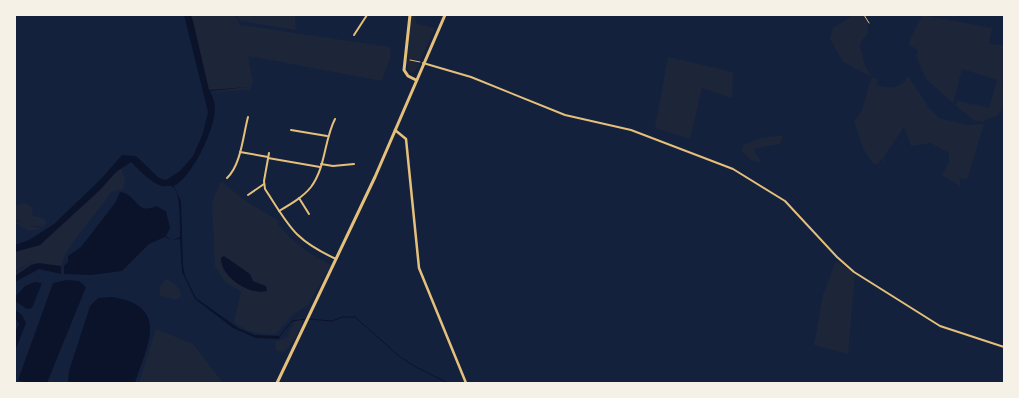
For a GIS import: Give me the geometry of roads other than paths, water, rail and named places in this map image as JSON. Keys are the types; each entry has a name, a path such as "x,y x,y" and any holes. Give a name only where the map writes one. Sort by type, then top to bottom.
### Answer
{"main road":[{"path":"410,15 404,59 405,73 416,80"},
{"path":"278,383 336,259 445,15"}],"street":[{"path":"354,35 367,15"},
{"path":"423,63 471,78 564,115 631,130 733,169 785,202 837,257 854,272 930,321 1004,347"},
{"path":"227,178 240,152 248,117"},
{"path":"280,210 312,187 321,164 327,136 335,119"},
{"path":"291,130 327,136"},
{"path":"394,130 406,138 419,268 466,383"},
{"path":"240,152 320,167"},
{"path":"269,153 264,184 280,210 301,240 336,259"},
{"path":"321,164 333,166 354,164"},
{"path":"234,167 240,170"},
{"path":"248,194 264,184"},
{"path":"299,198 309,214"}],"lane":[{"path":"864,15 869,23"}],"waterway":[{"path":"309,319 332,321 343,317 355,317 399,356 414,366 448,383"},
{"path":"279,337 292,321 305,319"}]}
